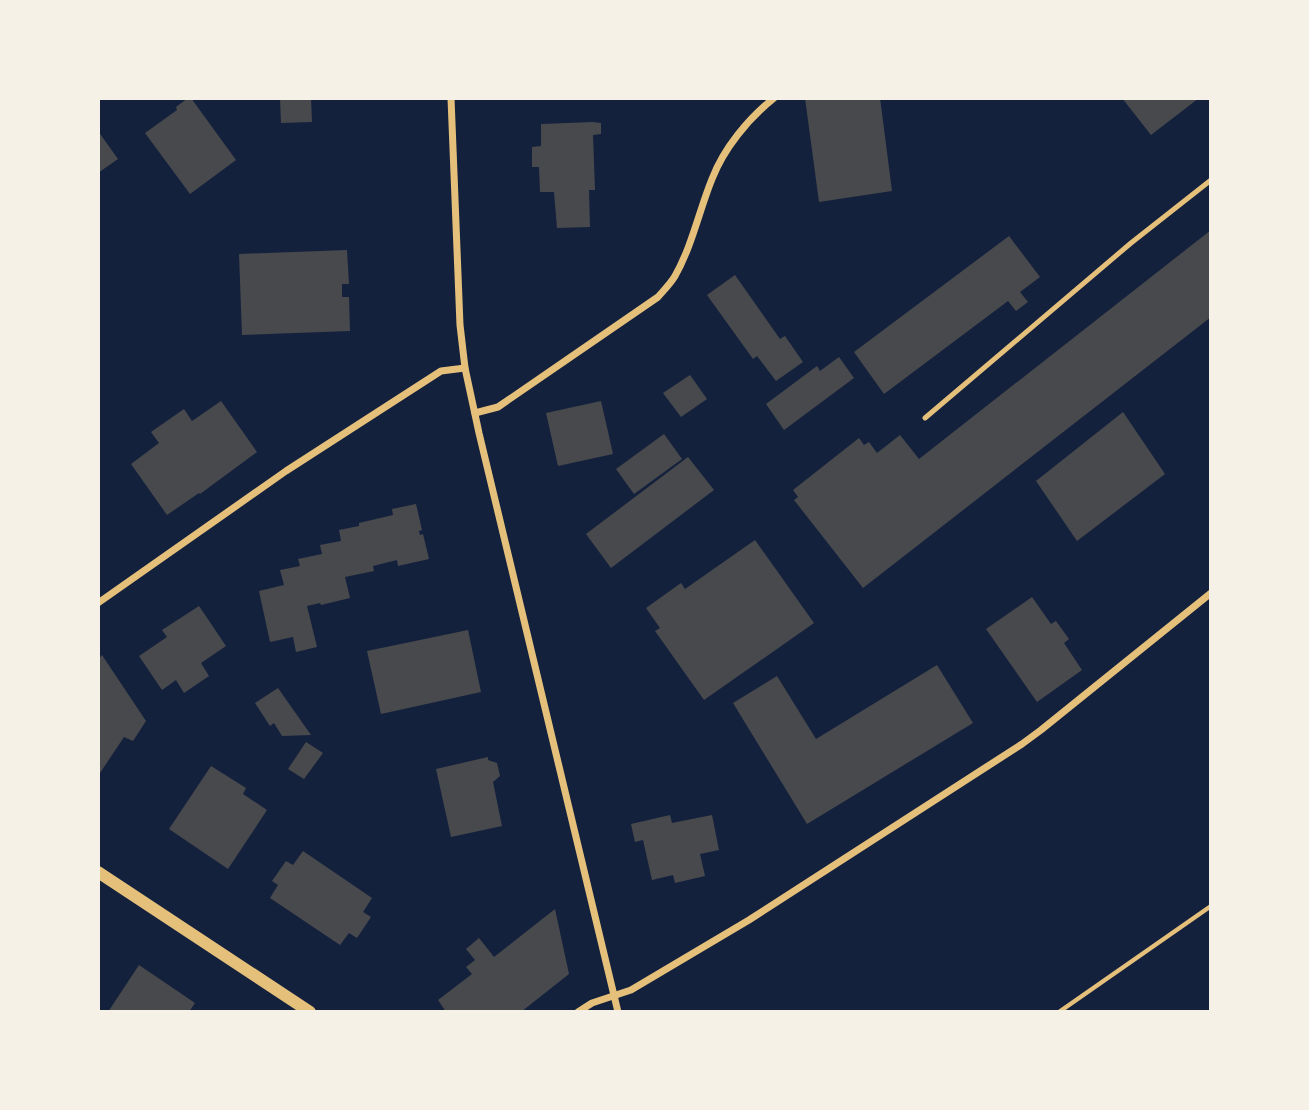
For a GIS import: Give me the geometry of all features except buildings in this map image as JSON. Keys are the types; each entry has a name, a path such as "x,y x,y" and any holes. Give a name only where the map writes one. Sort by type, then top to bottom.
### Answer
{"street":[{"path":"451,98 460,325 466,368 618,1012"},
{"path":"475,412 498,407 658,297 674,278 683,260 712,177 726,150 761,108 774,98"},
{"path":"98,603 286,471 441,371 466,368"},
{"path":"578,1012 592,1003 631,990 749,920 1021,744 1211,593"},
{"path":"98,872 310,1012"}],"lane":[{"path":"925,418 1131,243 1211,180"}],"path":[{"path":"1059,1012 1211,906"}]}
